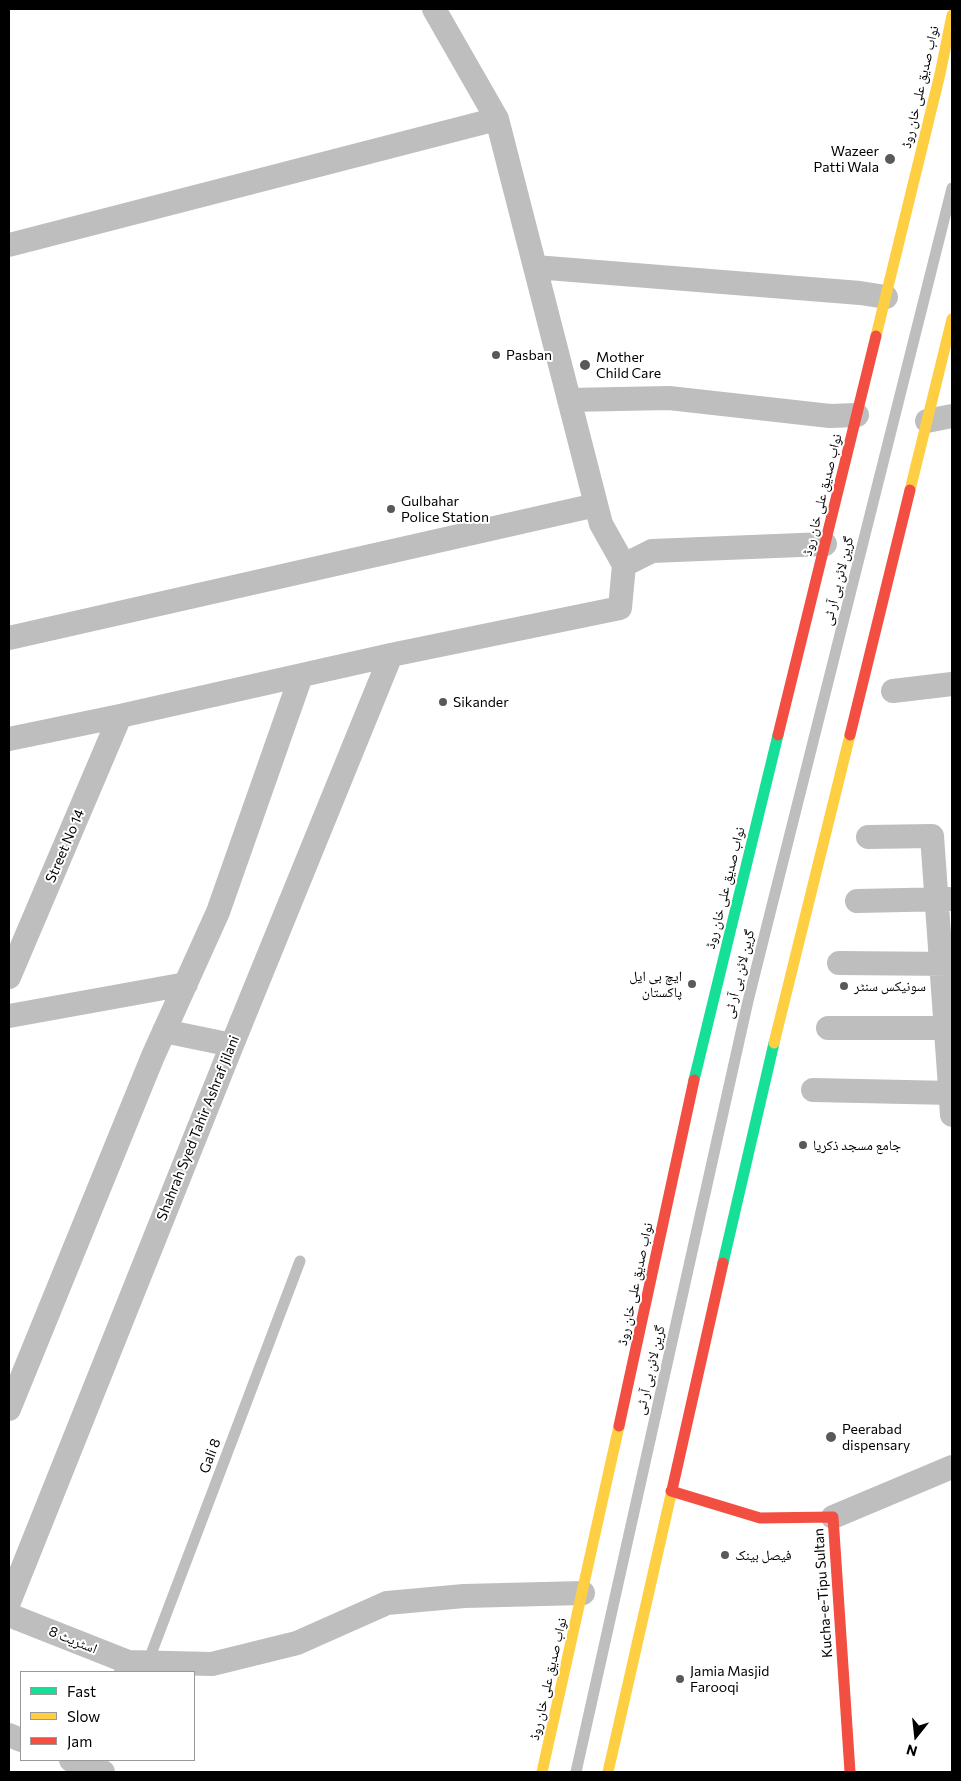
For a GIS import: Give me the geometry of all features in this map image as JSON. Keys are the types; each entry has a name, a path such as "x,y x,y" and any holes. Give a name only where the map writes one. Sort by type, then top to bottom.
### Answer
{"main road":[{"name":"نواب صدیق علی خان روڈ","path":"542,1772 584,1592 698,1060 940,74 952,15"},
{"path":"608,1772 763,1086 927,421 948,356 952,319"},
{"name":"Kucha-e-Tipu Sultan","path":"671,1491 760,1518 833,1516 850,1772"}],"street":[{"path":"9,739 392,655 620,608 624,566 601,524 497,119 434,9"},
{"path":"9,245 497,119"},
{"path":"535,267 886,296"},
{"path":"570,400 669,398 830,416 857,415"},
{"path":"927,421 952,416"},
{"path":"9,638 596,505"},
{"path":"624,566 652,550 825,544"},
{"name":"Shahrah Syed Tahir Ashraf Jilani","path":"9,1602 232,1045 392,655"},
{"path":"9,1409 164,1030 218,912 301,676"},
{"path":"893,691 952,684"},
{"name":"Street No 14","path":"9,977 120,716"},
{"path":"813,1090 952,1100 944,899 932,836 868,837"},
{"path":"857,901 944,899"},
{"path":"839,963 947,963"},
{"path":"9,1016 186,984"},
{"path":"828,1028 949,1028"},
{"path":"164,1030 232,1045"},
{"path":"833,1516 952,1467"},
{"name":"اسٹریٹ 8","path":"9,1615 134,1665 212,1664 297,1643 387,1603 464,1596 584,1592"},
{"path":"74,1761 104,1772"}],"lane":[{"name":"گرین لائن بی آر ٹی","path":"576,1772 748,1000 952,188"},
{"name":"Gali 8","path":"134,1665 300,1261"}],"traffic: fast":[{"path":"694,1080 778,735"},
{"path":"723,1263 774,1043"}],"traffic: slow":[{"path":"876,336 940,74 952,15"},
{"path":"910,490 952,319"},
{"path":"774,1043 850,735"},
{"path":"542,1772 619,1426"},
{"path":"608,1772 672,1490"}],"traffic: jam":[{"path":"778,735 876,336"},
{"path":"850,735 910,490"},
{"path":"619,1426 694,1080"},
{"path":"672,1490 723,1263"},
{"path":"671,1491 760,1518 833,1517 850,1772"}],"place":[{"name":"Wazeer Patti Wala","path":"890,159"},
{"name":"Pasban","path":"496,355"},
{"name":"Mother Child Care","path":"585,365"},
{"name":"Gulbahar Police Station","path":"391,509"},
{"name":"Sikander","path":"443,702"},
{"name":"ایچ بی ایل پاکستان","path":"692,984"},
{"name":"سونیکس سنٹر","path":"844,986"},
{"name":"جامع مسجد ذکریا","path":"803,1145"},
{"name":"Peerabad dispensary","path":"831,1437"},
{"name":"فیصل بینک","path":"725,1555"},
{"name":"Jamia Masjid Farooqi","path":"680,1679"}]}
